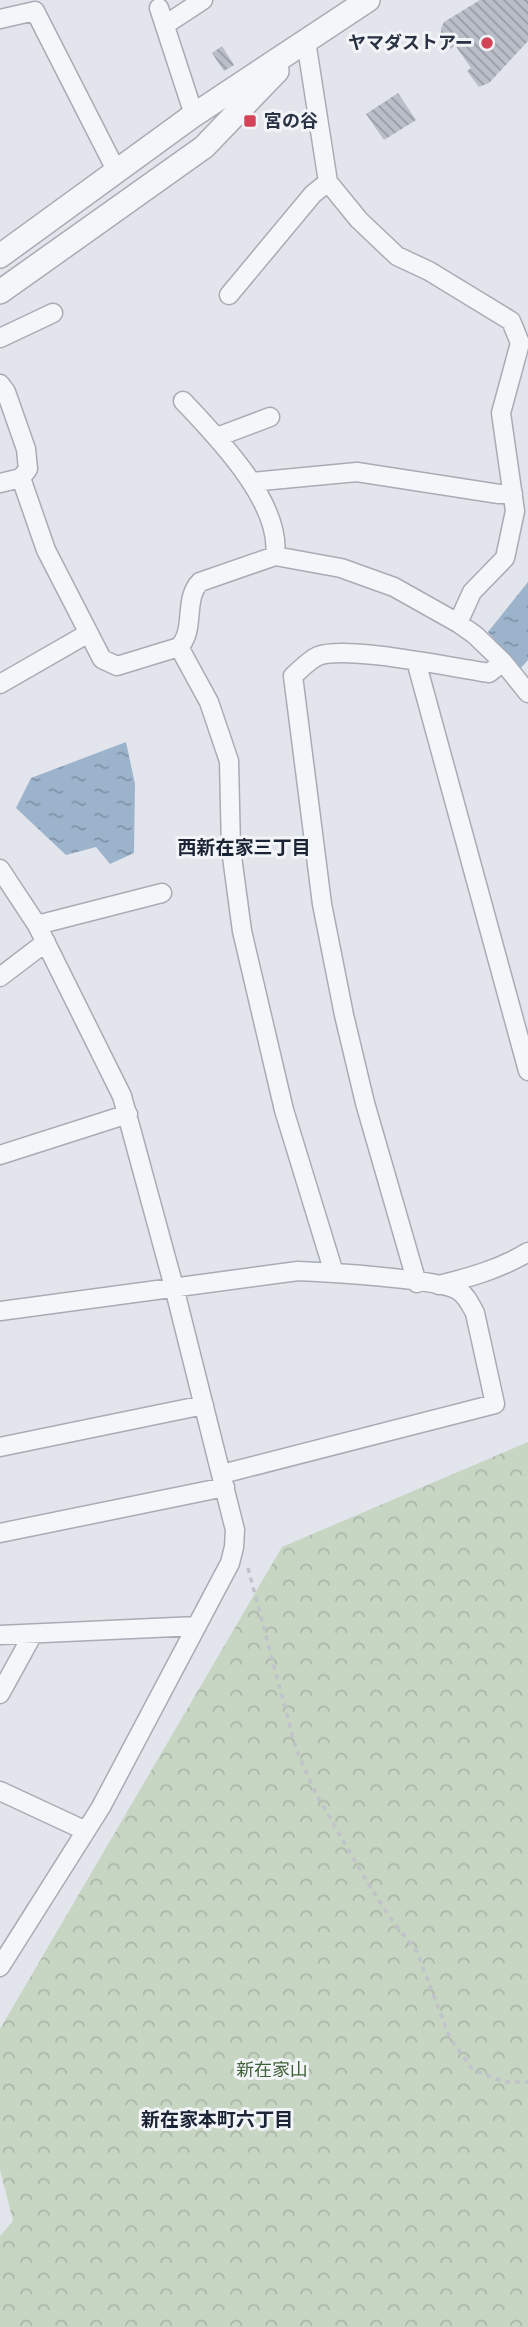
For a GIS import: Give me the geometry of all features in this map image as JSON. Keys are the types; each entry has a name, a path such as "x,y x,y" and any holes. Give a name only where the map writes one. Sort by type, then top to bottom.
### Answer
{"street":[{"path":"165,25 202,0"},
{"path":"0,256 194,115 368,0"},
{"path":"159,8 194,115"},
{"path":"0,19 35,11 116,170"},
{"path":"306,41 328,182 359,219 397,256 429,271 511,321 520,343 501,413 515,511 505,558 472,592 458,623"},
{"path":"0,292 204,147 306,41"},
{"path":"229,295 313,194 328,182"},
{"path":"0,338 53,313"},
{"path":"0,384 6,392 26,449 28,469 12,480 46,551 81,636 102,659 117,666 179,647 186,640 193,589 201,582 275,556 341,568 394,587 475,635 503,662 528,693"},
{"path":"183,401 217,437 260,492 277,543 275,556"},
{"path":"217,437 270,418"},
{"path":"251,482 357,472 513,494"},
{"path":"0,684 81,636"},
{"path":"179,647 209,702 229,761 230,849 242,932 284,1110 334,1273"},
{"path":"417,1283 365,1103 344,1015 322,904 293,676 317,657 338,652 489,673 503,662"},
{"path":"416,662 521,1018 528,1071"},
{"path":"0,869 46,942 115,1078 128,1114 234,1530 230,1563 102,1807 0,1967"},
{"path":"37,925 162,893"},
{"path":"0,976 46,942"},
{"path":"0,1155 128,1114"},
{"path":"439,1285 487,1272 528,1252"},
{"path":"0,1311 298,1271 439,1285 458,1290 475,1313 495,1404 223,1481 0,1533"},
{"path":"0,1447 204,1405"},
{"path":"0,1635 197,1626"},
{"path":"0,1694 33,1634"},
{"path":"0,1791 86,1831"}],"path":[{"path":"234,1547 246,1562 296,1749 316,1794 369,1885 389,1916 418,1952 450,2038 473,2070 505,2082 528,2082"}],"green space":[{"name":"新在家山","path":"528,1442 528,2327 0,2327 0,2236 13,2221 0,2170 0,2029 282,1547"}],"water":[{"path":"528,582 528,660 520,669 488,632"},
{"path":"126,742 135,784 134,853 110,864 96,847 66,855 16,808 31,778"}],"building":[{"name":"ヤマダストアー","path":"480,0 528,0 528,41 489,83 479,87 467,71 471,68 455,45 451,49 441,35 441,28 444,22"},
{"path":"222,46 234,65 224,71 212,53"},
{"path":"398,93 416,120 384,140 366,114"}],"place":[{"name":"ヤマダストアー","path":"487,43"},
{"name":"宮の谷","path":"250,121"}],"district":[{"name":"西新在家三丁目","path":"244,848"},
{"name":"新在家本町六丁目","path":"217,2120"}]}
